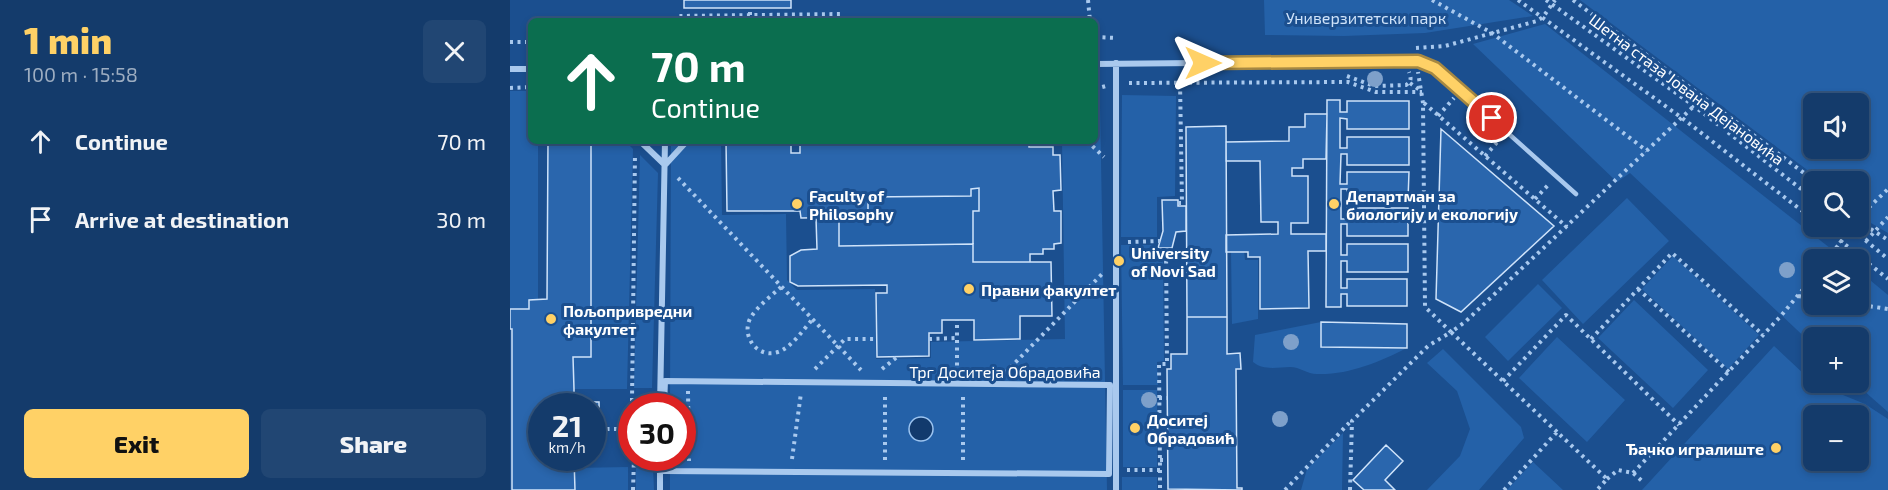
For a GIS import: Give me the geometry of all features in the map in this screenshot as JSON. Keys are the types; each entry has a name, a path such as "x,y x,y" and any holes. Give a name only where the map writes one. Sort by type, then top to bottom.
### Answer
{"street":[{"path":"1098,64 1409,61"},
{"path":"1116,63 1116,260 1112,470 1116,490"},
{"path":"510,69 528,69"},
{"path":"643,144 665,165"},
{"path":"662,393 665,144"},
{"path":"665,165 684,144"},
{"name":"Трг Доситеја Обрадовића","path":"662,388 665,381 1110,385 1113,388"},
{"path":"689,471 1108,474 1112,470"},
{"path":"660,490 662,471"}],"lane":[{"path":"1409,61 1418,61 1435,68 1576,194"}],"path":[{"path":"1088,0 1090,18"},
{"path":"1432,0 1492,33 1647,151"},
{"path":"1518,0 1682,118 1803,212"},
{"name":"Шетна стаза Јована Дејановића","path":"1546,0 1553,2 1694,106 1803,191"},
{"path":"1572,0 1803,172"},
{"path":"1418,47 1445,46 1537,21 1543,17 1553,2"},
{"path":"750,8 750,15"},
{"path":"677,18 679,16 841,14"},
{"path":"1098,37 1117,38"},
{"path":"510,42 528,42"},
{"path":"1178,203 1182,203 1180,63"},
{"path":"1418,71 1423,103 1425,307 1607,479"},
{"path":"1116,82 1348,82 1376,92 1422,92"},
{"path":"1410,82 1422,92"},
{"path":"510,88 528,87"},
{"path":"1438,116 1461,90"},
{"path":"1423,103 1567,227"},
{"path":"1285,490 1428,346 1465,322 1694,106"},
{"path":"1485,156 1507,131"},
{"path":"632,393 635,153"},
{"path":"665,165 874,383"},
{"path":"1535,199 1556,176"},
{"path":"1869,209 1888,189"},
{"path":"1866,241 1888,217"},
{"path":"1869,227 1888,240"},
{"path":"1835,237 1888,279"},
{"path":"1836,249 1844,237"},
{"path":"1861,237 1888,259"},
{"path":"1116,242 1160,241"},
{"path":"1161,490 1159,364 1167,364 1166,248"},
{"path":"1591,339 1672,253 1763,335"},
{"path":"994,384 1116,260"},
{"path":"781,287 750,319 748,334 752,345 766,353 778,352 785,349 812,320"},
{"path":"1638,289 1729,372"},
{"path":"1633,473 1729,372 1803,289"},
{"path":"1797,296 1803,297"},
{"path":"1869,306 1888,309"},
{"path":"1503,381 1566,315 1679,425"},
{"path":"957,320 963,473"},
{"path":"929,339 957,338"},
{"path":"790,472 803,382 845,339 877,339"},
{"path":"688,381 688,393"},
{"path":"885,383 885,473"},
{"path":"1159,398 1167,398"},
{"path":"1350,490 1352,421"},
{"path":"1504,490 1557,432"},
{"path":"1160,460 1167,460"},
{"path":"1112,470 1160,470"},
{"path":"1597,490 1618,470 1633,473 1642,481"},
{"path":"633,471 633,490"}],"green space":[{"name":"Универзитетски парк","path":"1264,0 1509,0 1533,16 1425,33 1344,36 1265,35"},
{"path":"1580,0 1888,0 1888,233 1869,222 1869,171 1809,171"},
{"path":"1545,24 1803,227 1803,237 1816,237 1831,249 1803,249 1803,315 1869,315 1869,279 1888,295 1888,412 1866,393 1869,393 1869,327 1803,327 1803,336 1630,173 1617,182 1473,44"},
{"path":"510,91 528,91 528,144 538,144 538,300 529,309 510,309"},
{"path":"1122,95 1176,96 1175,196 1157,197 1157,237 1121,237"},
{"path":"1098,106 1100,106 1107,490 670,490 670,471 696,471 696,393 670,393 671,144 721,144 722,215 786,214 787,280 797,290 875,289 876,359 931,358 931,342 1065,339 1062,144 1098,144"},
{"path":"591,144 628,144 633,149 627,389 574,389 573,357 591,357"},
{"path":"640,155 658,173 652,388 634,388"},
{"path":"979,188 979,211 973,212 973,244 839,246 839,217 868,197 971,196 971,189"},
{"path":"1627,198 1669,241 1583,324 1542,280"},
{"path":"1121,245 1156,245 1156,252 1163,252 1164,361 1157,362 1158,385 1123,385"},
{"path":"1231,250 1244,250 1245,260 1258,260 1258,319 1232,324"},
{"path":"1673,256 1759,335 1728,369 1642,289"},
{"path":"1538,284 1562,308 1508,361 1485,337"},
{"path":"1634,300 1708,370 1673,408 1598,338"},
{"path":"1321,322 1321,347 1407,348 1364,367 1329,374 1313,374 1294,367 1266,368 1253,362 1255,335"},
{"path":"1557,337 1625,400 1587,442 1519,378"},
{"path":"1774,346 1803,373 1803,393 1835,393 1867,405 1803,405 1803,471 1869,471 1869,407 1888,419 1888,490 1642,490"},
{"path":"1443,349 1521,427 1524,438 1479,490 1427,490 1460,456 1470,429 1457,391 1427,363"},
{"path":"1123,390 1157,390 1157,467 1123,467","holes":["1135,420 1141,422 1144,427 1142,433 1137,436 1131,435 1128,428 1130,422"]},
{"path":"1343,433 1342,490 1301,490 1307,469"},
{"path":"1533,462 1563,490 1507,490"},
{"path":"606,467 618,467 618,471 628,471 628,490 575,490 574,471 606,471"},
{"path":"636,471 653,471 654,490 636,490"},
{"path":"1122,477 1157,477 1157,490 1122,490"}],"shaded area":[{"path":"921,417 929,421 933,429 929,437 921,441 913,437 909,429 913,421"}],"building":[{"path":"684,0 791,0 791,8 684,8"},
{"name":"Департман за биологију и екологију","path":"1327,100 1340,100 1340,112 1347,112 1347,101 1409,101 1409,129 1347,129 1347,119 1340,118 1340,148 1347,148 1347,137 1409,137 1409,165 1347,165 1347,154 1341,154 1340,184 1347,184 1347,172 1409,172 1408,200 1347,201 1347,189 1341,189 1341,219 1347,219 1347,208 1408,208 1408,236 1347,236 1347,224 1341,224 1341,255 1347,255 1347,244 1408,244 1408,272 1347,272 1347,261 1341,261 1341,288 1347,288 1347,279 1407,279 1407,306 1347,306 1347,294 1341,294 1341,307 1326,307"},
{"name":"Департман за биологију и екологију","path":"1305,114 1327,114 1326,159 1303,159 1303,168 1292,168 1292,176 1308,176 1308,223 1291,223 1291,234 1326,234 1326,251 1308,251 1309,308 1260,309 1260,257 1248,257 1248,252 1226,252 1226,235 1278,234 1278,222 1261,222 1260,161 1226,161 1226,142 1289,141 1289,127 1305,127"},
{"path":"1226,126 1227,317 1187,317 1186,127"},
{"path":"1441,129 1554,226 1461,312 1436,299"},
{"name":"Пољопривредни факултет","path":"548,144 591,144 591,357 573,357 574,393 528,393 528,471 574,471 575,490 512,490 510,309 529,309 529,300 547,299"},
{"name":"Faculty of Philosophy","path":"726,144 791,144 791,153 800,153 800,144 1029,144 1029,147 1053,147 1053,155 1060,155 1061,190 1053,191 1054,211 1061,211 1061,243 1054,244 1054,249 1043,249 1043,254 1030,254 1030,262 973,262 973,211 979,211 979,188 971,189 971,196 868,197 868,217 801,218 800,211 727,211"},
{"path":"1162,200 1178,200 1178,206 1186,206 1186,231 1176,232 1172,248 1158,248 1163,231"},
{"name":"Правни факултет","path":"839,217 839,246 973,244 973,262 1051,262 1052,316 1020,316 1020,339 974,340 974,320 942,320 942,333 929,333 929,356 877,357 876,293 887,293 887,285 798,286 790,282 790,256 801,250 817,249 816,218"},
{"path":"1187,317 1227,317 1227,354 1240,353 1241,369 1236,369 1237,488 1242,488 1242,490 1168,489 1167,369 1171,369 1171,354 1187,354"},
{"path":"1321,322 1407,324 1407,348 1321,347"},
{"path":"1386,445 1403,461 1385,480 1395,490 1364,490 1353,480"}],"place":[{"name":"Faculty of Philosophy","path":"797,204"},
{"name":"Департман за биологију и екологију","path":"1334,204"},
{"name":"University of Novi Sad","path":"1119,261"},
{"name":"Правни факултет","path":"969,289"},
{"name":"Пољопривредни факултет","path":"551,319"},
{"name":"Доситеј Обрадовић","path":"1135,428"},
{"name":"Ђачко игралиште","path":"1776,448"}],"route":[{"path":"1203,63 1418,61 1435,68 1492,118"}]}
